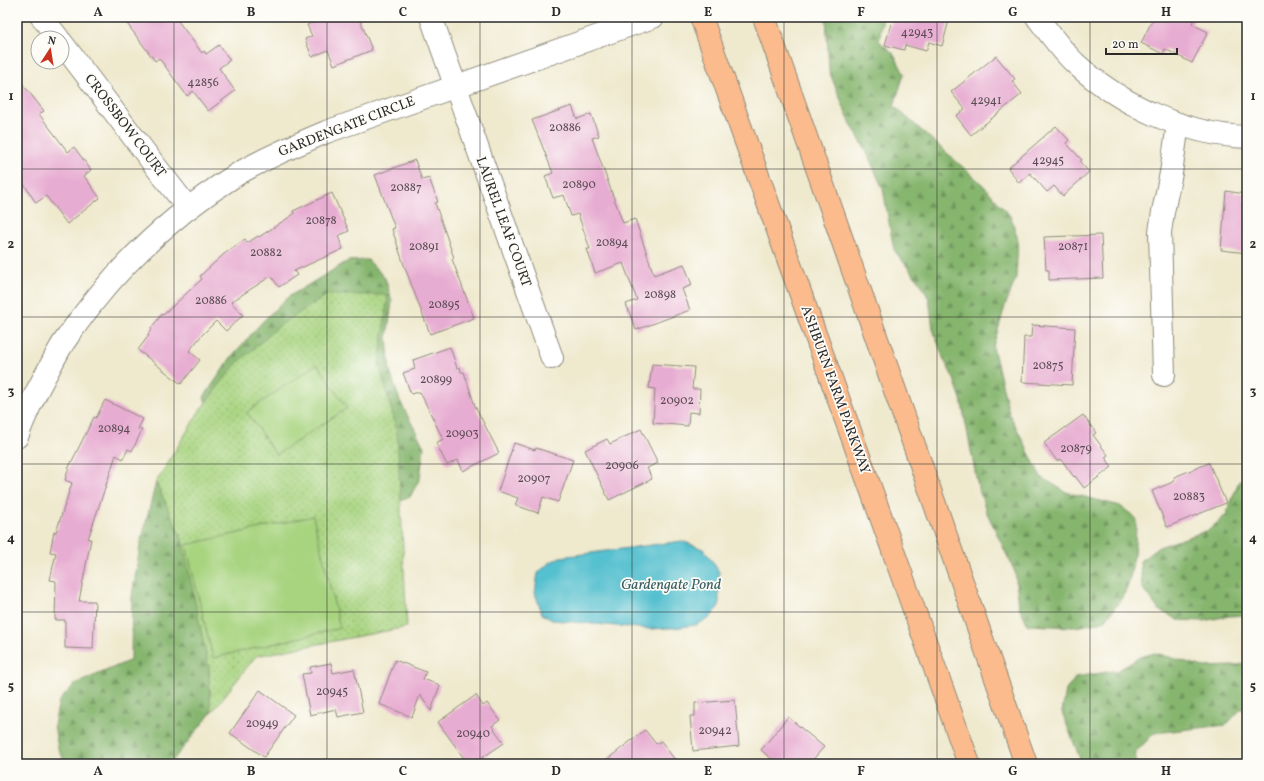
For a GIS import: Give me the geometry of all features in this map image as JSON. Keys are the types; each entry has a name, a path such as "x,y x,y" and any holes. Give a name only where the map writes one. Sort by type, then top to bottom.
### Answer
{"main road":[{"name":"ASHBURN FARM PARKWAY","path":"701,17 891,545 968,764"},
{"path":"764,17 1026,764"}],"street":[{"path":"42,17 52,30"},
{"name":"LAUREL LEAF COURT","path":"431,17 552,358"},
{"name":"GARDENGATE CIRCLE","path":"17,437 35,396 63,343 100,293 156,234 188,208 237,175 290,147 326,132 653,17"},
{"path":"1038,17 1062,49 1076,64 1107,89 1141,109 1178,124 1205,132 1247,137"},
{"name":"CROSSBOW COURT","path":"70,54 188,208"},
{"path":"1164,374 1160,232 1178,124"}],"green space":[{"path":"826,17 883,17 879,41 894,54 904,74 894,106 983,185 1011,217 1018,240 1016,278 1005,306 993,347 1009,413 1041,477 1066,492 1120,506 1136,518 1136,535 1131,575 1121,600 1103,622 1075,627 1028,625 1019,606 1015,572 987,513 978,487 961,399 954,379 944,360 933,329 929,299 921,284 894,250 883,189 866,151 849,120 829,71"},
{"path":"368,260 385,278 392,301 387,338 390,372 400,401 424,447 420,478 410,497 388,504 210,414 204,397 232,356 264,320 288,297 348,261"},
{"path":"327,295 388,295 379,364 397,431 407,627 256,656 211,713 209,669 182,539 156,482 200,410 236,364 279,326"},
{"path":"317,364 347,408 276,455 247,412"},
{"path":"174,461 209,669 211,713 170,764 66,764 58,748 54,725 59,701 75,684 131,660 132,597 140,546 156,482"},
{"path":"1239,481 1247,482 1247,615 1229,616 1203,621 1178,620 1158,609 1142,587 1140,561 1159,547 1209,530 1226,515"},
{"path":"313,516 340,628 213,658 186,545"},
{"path":"1155,653 1204,667 1233,666 1247,663 1247,707 1240,710 1226,725 1154,733 1136,752 1135,764 1082,764 1062,712 1066,690 1076,677 1119,670 1140,657"}],"water":[{"name":"Gardengate Pond","path":"682,541 703,549 719,572 719,606 710,618 696,625 649,629 552,620 542,614 535,593 538,573 549,563 560,557"}],"building":[{"path":"122,17 175,17 202,53 204,51 206,54 219,45 230,60 219,68 235,91 208,111 193,91 187,96 159,58 155,61"},
{"path":"315,17 359,17 372,50 334,65 328,50 312,57 305,39 312,36 307,25 316,21"},
{"path":"893,17 950,17 942,46 929,42 926,51 905,45 904,50 885,45"},
{"path":"1154,17 1195,17 1192,24 1208,32 1192,63 1165,49 1163,54 1141,43"},
{"path":"996,56 1015,79 1012,81 1022,94 971,135 956,116 965,109 951,92"},
{"path":"17,77 44,111 39,114 68,152 74,147 91,170 84,176 100,198 67,224 46,196 36,203 17,173"},
{"path":"572,106 577,119 591,114 599,136 592,138 623,223 635,219 654,275 684,264 692,285 682,289 690,310 636,330 626,304 637,300 623,263 595,273 587,249 590,249 578,214 571,216 564,195 553,198 545,176 553,173 532,120"},
{"path":"1056,126 1069,140 1066,143 1082,160 1080,162 1089,172 1063,196 1054,186 1047,192 1030,173 1019,183 1008,168"},
{"path":"415,160 422,180 429,178 438,202 435,203 454,258 452,259 474,318 430,334 404,265 392,229 395,228 375,175"},
{"path":"1226,191 1245,194 1244,201 1247,201 1247,253 1221,250"},
{"path":"332,193 349,231 338,236 343,249 294,271 297,275 279,287 271,276 231,302 243,315 226,331 216,321 202,335 189,351 200,360 181,384 138,350 149,335 148,334 152,329 151,328 162,314 163,315 202,279 200,276 224,254 245,239 247,243 258,236 259,237 294,214 293,211"},
{"path":"1101,235 1103,278 1049,280 1049,270 1046,270 1044,237"},
{"path":"1032,325 1075,328 1072,385 1022,382 1024,337 1031,337"},
{"path":"450,347 457,368 460,367 461,372 464,372 475,406 499,453 463,471 458,460 447,465 436,443 443,439 420,392 411,394 403,373 415,369 413,360"},
{"path":"652,364 694,367 692,389 700,389 699,413 689,412 688,426 653,423 655,389 649,388"},
{"path":"105,400 143,419 138,429 142,430 132,451 128,449 123,459 116,455 88,539 91,539 79,601 95,601 93,649 65,648 65,620 55,620 56,581 50,580 56,553 50,552 54,532 56,532 72,483 65,480 69,467 94,417 96,418"},
{"path":"1083,415 1096,433 1093,435 1108,455 1105,457 1112,467 1084,488 1061,459 1057,461 1044,443"},
{"path":"641,429 658,463 647,468 652,479 609,500 585,450 607,439 610,444"},
{"path":"514,443 535,450 536,448 573,460 558,502 543,497 538,513 515,505 518,498 498,491"},
{"path":"1209,463 1226,503 1167,527 1152,491 1175,481 1174,477"},
{"path":"395,660 426,672 423,679 440,685 431,711 420,695 412,717 379,704"},
{"path":"331,663 333,673 354,669 363,712 338,717 336,709 310,715 302,674 311,673 310,667"},
{"path":"260,690 294,715 264,757 230,733"},
{"path":"476,695 483,706 487,703 500,720 492,726 504,743 473,764 468,764 438,722"},
{"path":"735,700 739,746 693,751 690,716 695,716 695,703"},
{"path":"788,717 824,747 809,764 778,764 761,750"},
{"path":"645,730 656,744 661,741 678,764 601,764"}]}
